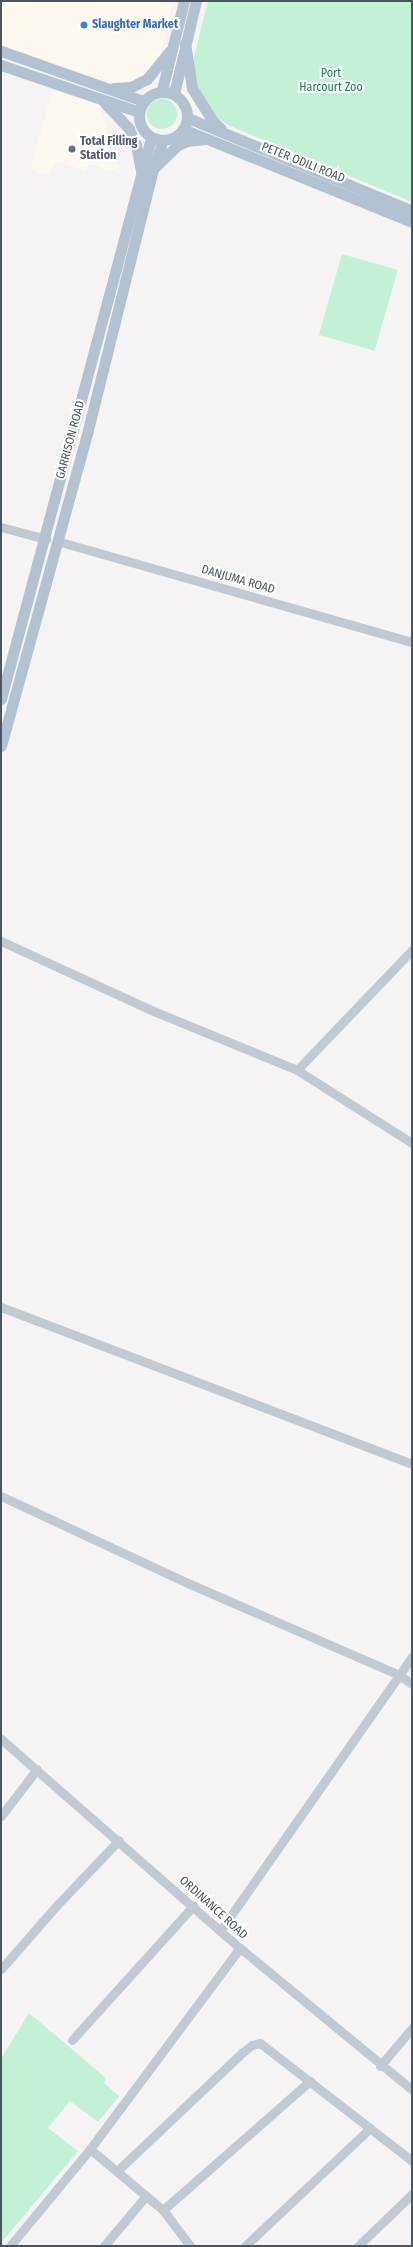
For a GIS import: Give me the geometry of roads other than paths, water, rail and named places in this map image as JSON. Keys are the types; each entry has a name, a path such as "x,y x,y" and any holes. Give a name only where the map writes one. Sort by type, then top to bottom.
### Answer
{"main road":[{"path":"174,94 184,1"},
{"path":"162,90 174,94 184,103 188,118 183,129 172,138 157,139 143,130 139,112 143,101 162,90 196,1"},
{"path":"107,88 131,87 148,79 179,44"},
{"path":"179,44 192,88 211,119 228,135"},
{"path":"1,51 143,101"},
{"path":"1,65 139,112"},
{"path":"98,98 112,108 129,129 136,145 142,175"},
{"name":"PETER ODILI ROAD","path":"188,118 412,211"},
{"name":"PETER ODILI ROAD","path":"183,129 412,222"},
{"path":"153,170 178,145 187,141 208,138"},
{"name":"GARRISON ROAD","path":"1,699 46,539 142,175 157,139"},
{"name":"GARRISON ROAD","path":"1,746 88,430 153,170 157,139"}],"street":[{"path":"1,527 46,539"},
{"name":"DANJUMA ROAD","path":"57,541 412,642"},
{"path":"1,941 151,1010 297,1070 412,1143"},
{"path":"297,1070 412,950"},
{"path":"1,1307 412,1464"},
{"path":"1,1496 195,1586 399,1675 412,1684"},
{"path":"220,1931 412,1657"},
{"name":"ORDINANCE ROAD","path":"1,1739 119,1840 220,1931 380,2066 412,2090"},
{"path":"1,1816 37,1769"},
{"path":"1,1969 58,1904 119,1840"},
{"path":"72,2040 193,1906"},
{"path":"10,2246 90,2149 240,1948"},
{"path":"380,2066 412,2028"},
{"path":"117,2171 252,2045 260,2043 270,2049 412,2161"},
{"path":"163,2210 310,2081"},
{"path":"245,2246 370,2128"},
{"path":"90,2149 163,2210 190,2246"},
{"path":"358,2246 412,2194"},
{"path":"104,2246 146,2196"}],"place":[{"name":"Slaughter Market","path":"84,25"},
{"name":"Total Filling Station","path":"72,149"}],"park label":[{"name":"Port Harcourt Zoo","path":"331,81"}]}
